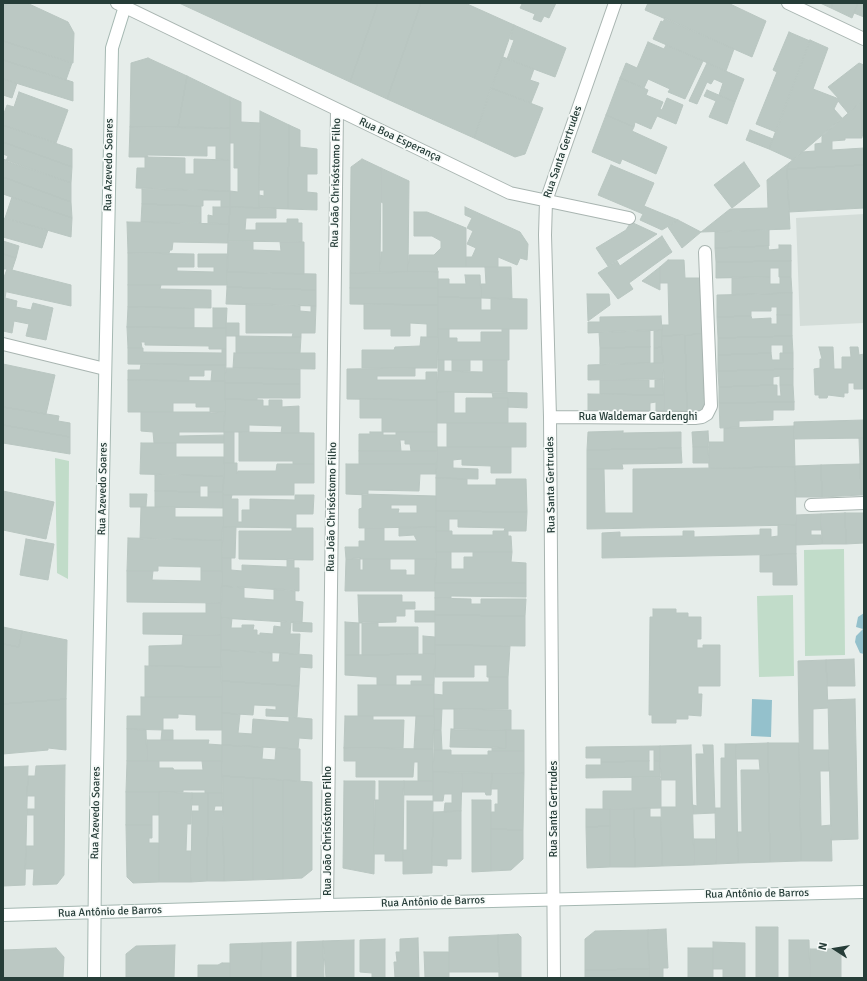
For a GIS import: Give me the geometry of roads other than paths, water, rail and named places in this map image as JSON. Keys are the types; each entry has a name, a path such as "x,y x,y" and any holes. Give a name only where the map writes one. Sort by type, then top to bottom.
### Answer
{"street":[{"name":"Rua Santa Gertrudes","path":"554,978 550,417 545,235 546,201 615,3"},
{"path":"788,3 864,39"},
{"name":"Rua Boa Esperança","path":"123,4 336,110 510,193 628,218"},
{"name":"Rua Azevedo Soares","path":"94,978 112,48 123,4"},
{"name":"Rua João Chrisóstomo Filho","path":"327,905 336,110"},
{"name":"Rua Waldemar Gardenghi","path":"550,417 695,418 702,417 707,414 711,406 706,252"},
{"path":"3,344 105,369"},
{"path":"811,505 864,503"},
{"name":"Rua Antônio de Barros","path":"3,915 327,905 864,892"}],"water":[{"path":"864,613 864,654 860,653 855,642 856,636 863,629 856,627 858,617"},
{"path":"752,699 772,700 771,737 751,736"}]}
